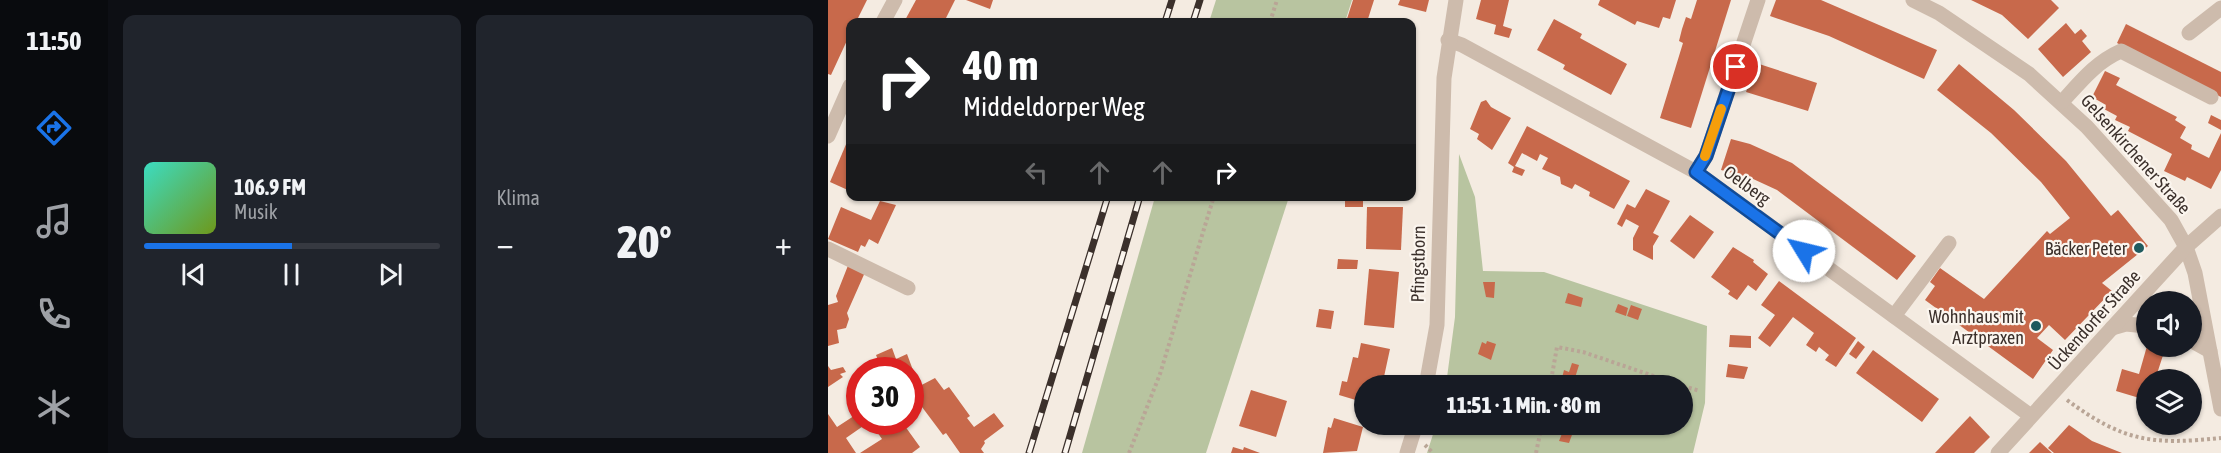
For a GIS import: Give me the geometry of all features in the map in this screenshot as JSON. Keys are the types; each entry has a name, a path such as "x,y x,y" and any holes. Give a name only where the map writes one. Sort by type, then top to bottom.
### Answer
{"street":[{"path":"885,18 895,0"},
{"name":"Pfingstborn","path":"1428,375 1437,325 1441,117 1448,40 1456,0"},
{"path":"1696,172 1706,156 1758,0"},
{"name":"Gelsenkirchener Straße","path":"1913,0 1939,13 1989,45 2062,102 2158,204 2175,226 2186,247 2195,273 2221,409"},
{"path":"2189,33 2221,8"},
{"name":"Oelberg","path":"1448,40 1462,45 1696,172 2031,416"},
{"path":"2062,102 2096,64 2108,55 2121,51 2211,96"},
{"path":"828,136 846,95"},
{"name":"Ückendorfer Straße","path":"1998,453 2186,247 2221,216"},
{"path":"1894,316 1949,243"},
{"path":"828,249 908,288"},
{"path":"2112,328 2126,324 2136,325"},
{"path":"2202,347 2210,351"},
{"path":"1407,453 1413,435"}],"path":[{"path":"1271,18 1277,0"},
{"path":"1129,453 1160,374 1212,201"},
{"path":"1552,375 1557,347 1582,352 1650,375"},
{"path":"1693,389 1700,391"},
{"path":"2055,391 2112,431 2136,438 2183,442 2221,438"},
{"path":"1536,453 1540,435"}],"green space":[{"path":"1216,0 1352,0 1346,18 1210,18"},
{"path":"1459,154 1475,197 1483,271 1544,272 1707,326 1705,403 1693,453 1427,453 1433,435 1693,435 1693,375 1447,375 1455,317"},
{"path":"1154,201 1288,201 1206,453 1082,453"}],"building":[{"path":"828,0 867,0 858,18 846,18 846,43 831,75 828,74"},
{"path":"916,0 955,0 946,18 906,18"},
{"path":"966,0 993,0 990,9"},
{"path":"1353,0 1374,0 1368,18 1347,18"},
{"path":"1400,0 1429,0 1426,12 1398,5"},
{"path":"1481,0 1509,0 1503,26 1512,29 1509,38 1494,34 1496,25 1476,19"},
{"path":"1600,0 1676,0 1670,19 1663,17 1659,28 1637,21 1635,25 1598,5"},
{"path":"1697,0 1731,0 1691,128 1660,118 1683,43 1679,41 1682,29 1686,17 1691,19"},
{"path":"1776,0 1821,0 1937,50 1924,79 1829,36 1770,16"},
{"path":"1971,0 2051,0 2059,8 2028,39 2002,15"},
{"path":"1554,19 1582,34 1580,38 1627,64 1611,95 1563,69 1565,65 1537,50"},
{"path":"2066,23 2075,34 2081,29 2087,36 2082,41 2091,52 2063,77 2038,49"},
{"path":"2126,24 2221,72 2221,97 2117,43"},
{"path":"1756,63 1817,83 1808,111 1746,92"},
{"path":"1959,64 2014,110 2066,161 2111,216 2118,210 2148,246 2102,283 2112,291 2065,340 2049,325 2037,338 2053,350 2033,379 1925,300 1935,286 1930,282 1940,268 1984,299 2047,231 2050,234 2070,218 2041,182 1991,133 1937,90"},
{"path":"2105,71 2120,78 2116,85 2177,117 2175,120 2186,127 2180,138 2192,145 2191,149 2209,158 2221,133 2221,170 2211,189 2187,177 2185,181 2164,171 2172,154 2128,131 2130,127 2115,120 2117,116 2104,109 2106,105 2092,97"},
{"path":"1486,100 1491,107 1511,118 1492,150 1477,139 1479,134 1470,129 1481,102"},
{"path":"2211,115 2221,120 2221,130 2208,123"},
{"path":"1527,126 1630,181 1614,209 1589,196 1590,192 1575,184 1572,189 1561,184 1560,177 1542,169 1548,158 1540,154 1537,161 1522,153 1515,166 1525,170 1522,176 1512,172 1514,167 1508,163"},
{"path":"1731,139 1750,144 1792,163 1916,256 1897,280 1777,190 1751,178 1721,170"},
{"path":"846,144 846,189 830,182"},
{"path":"1646,189 1670,201 1653,233 1659,236 1653,246 1653,260 1633,250 1633,238 1639,226 1626,219 1622,227 1617,224 1627,204 1635,208"},
{"path":"880,201 896,205 878,244 869,239 865,247 861,245 858,252 828,239 841,207 871,220"},
{"path":"1345,201 1363,201 1363,207 1345,207"},
{"path":"1367,207 1403,207 1401,250 1366,249"},
{"path":"1690,215 1714,232 1694,259 1670,241"},
{"path":"1733,247 1754,260 1753,262 1768,274 1756,291 1748,285 1737,300 1728,294 1730,291 1711,277"},
{"path":"1338,259 1358,260 1357,269 1337,269"},
{"path":"849,263 866,270 847,313 849,319 846,328 837,330 839,343 828,346 828,305 838,302 836,296"},
{"path":"1369,269 1399,272 1394,328 1364,325"},
{"path":"1779,281 1856,338 1836,367 1825,360 1829,355 1819,347 1816,352 1806,345 1814,333 1793,317 1770,347 1758,338 1775,315 1761,305"},
{"path":"1483,282 1495,282 1494,298 1486,297"},
{"path":"1568,293 1583,298 1581,307 1565,303"},
{"path":"1618,304 1628,308 1626,316 1615,312"},
{"path":"1631,305 1642,309 1638,320 1627,316"},
{"path":"1319,309 1334,311 1331,329 1316,327"},
{"path":"1730,335 1751,336 1751,348 1729,347"},
{"path":"1487,341 1496,344 1491,360 1478,354 1482,342 1486,344"},
{"path":"1858,341 1865,347 1856,359 1849,354"},
{"path":"1361,343 1390,349 1384,375 1354,375 1354,400 1339,395 1342,381 1347,382 1353,357 1358,358"},
{"path":"892,348 895,357 877,357 876,355"},
{"path":"1873,350 1939,399 1922,422 1856,373"},
{"path":"2144,357 2162,357 2159,369 2140,369"},
{"path":"1572,363 1579,365 1576,375 1563,375 1564,370 1569,372"},
{"path":"1728,364 1748,367 1744,379 1726,377"},
{"path":"828,366 831,370 843,367 846,372 840,374 843,377 828,387"},
{"path":"2122,369 2136,373 2136,397 2116,391"},
{"path":"935,378 944,390 949,387 970,416 967,418 974,427 994,413 1004,426 984,441 981,449 984,453 960,453 946,433 943,435 924,410 924,384"},
{"path":"1251,390 1287,401 1276,437 1239,426"},
{"path":"828,414 837,427 846,421 846,435 850,435 846,438 856,453 828,453"},
{"path":"1970,416 1990,437 1974,453 1935,453"},
{"path":"1334,418 1354,424 1354,435 1361,435 1357,451 1323,453 1328,427 1331,428"},
{"path":"2069,425 2092,441 2122,453 2054,453 2048,448"},
{"path":"879,435 911,435 920,447 912,453 860,453 882,439"},
{"path":"1561,435 1572,435 1569,443 1559,441"},
{"path":"2040,442 2052,453 2029,453"},
{"path":"1233,447 1243,450 1244,447 1260,453 1231,453"}],"railway":[{"path":"1166,18 1172,0"},
{"path":"1194,18 1200,0"},
{"path":"1029,453 1106,201"},
{"path":"1065,453 1139,201"}],"slow traffic":[{"path":"1705,156 1721,109"}],"place":[{"name":"Bäcker Peter","path":"2139,248"},
{"name":"Wohnhaus mit Arztpraxen","path":"2036,326"}],"route":[{"path":"1736,67 1706,156 1696,172 1804,251"}]}
